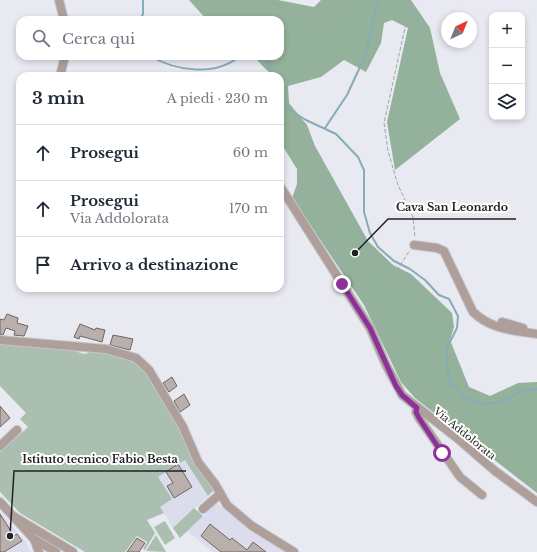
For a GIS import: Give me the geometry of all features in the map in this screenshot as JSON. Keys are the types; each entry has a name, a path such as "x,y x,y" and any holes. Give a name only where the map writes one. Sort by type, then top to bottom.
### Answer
{"street":[{"path":"59,0 63,16"},
{"path":"61,72 64,60"},
{"name":"Via Addolorata","path":"284,192 370,328 396,386 402,395 457,438 495,471 537,502"},
{"path":"414,245 437,248 444,251 473,312 478,316 505,330 521,330 537,333"},
{"path":"502,322 537,333"},
{"path":"0,340 106,349 136,358 149,370 183,427 198,462 227,505 252,526 294,552"},
{"path":"417,408 416,412 419,418 446,459 464,482 482,495"},
{"path":"0,446 16,430"},
{"path":"203,509 220,494"},
{"path":"0,502 34,539 56,552"},
{"path":"13,516 73,552"},
{"path":"34,539 39,552"}],"path":[{"path":"260,0 291,8 311,17 314,25 321,25 348,0"},
{"path":"342,272 340,247 326,223 313,191 303,153 295,144 299,140 304,143 330,194 350,220 369,249 388,270 393,272 397,270 414,245 413,217 398,184 388,151 384,123 410,10 410,0"}],"shaded area":[{"path":"185,460 208,496 173,528 146,484"},
{"path":"217,503 248,529 287,552 213,552 187,531"},
{"path":"0,512 25,541 31,552 0,552"}],"green space":[{"path":"189,0 278,0 314,7 321,0 411,0 430,28 440,73 460,119 395,170 387,122 408,28 392,20 384,23 381,43 366,72 344,60 321,77 288,86 289,103 307,125 315,146 368,241 393,265 411,274 452,313 454,327 450,340 469,387 490,396 518,383 537,382 537,493 415,398 401,382 364,305 292,198 297,184 297,169 284,148 284,72 269,72 257,60 284,60 284,16 203,16"},
{"path":"0,343 67,349 85,354 94,351 113,353 143,366 215,489 208,496 185,460 158,477 172,499 160,507 164,513 147,520 155,533 145,550 143,549 147,542 137,536 125,552 85,552 20,513 0,492 0,452 28,427 20,419 26,413 0,386"},
{"path":"194,508 203,516 180,538 173,528"},
{"path":"165,521 175,538 165,545 154,527"},
{"path":"156,535 166,552 146,551"}],"building":[{"path":"7,314 18,318 17,323 28,326 24,336 14,335 15,331 6,328 3,335 0,335 0,319 4,320"},
{"path":"80,324 95,330 96,328 105,330 102,342 80,336 79,339 74,337"},
{"path":"113,335 133,339 130,350 110,345"},
{"path":"172,377 177,386 169,392 163,383"},
{"path":"184,394 190,405 180,412 174,401"},
{"path":"0,406 10,418 0,427"},
{"path":"178,464 192,487 174,498 167,486 173,483 166,472"},
{"path":"0,514 14,536 17,534 22,541 4,552 0,552"},
{"path":"210,524 230,540 232,538 247,550 253,542 266,552 221,552 201,536"},
{"path":"137,538 145,543 139,552 127,552"}],"waterway":[{"path":"142,16 143,0"},
{"path":"325,128 347,95 366,54 377,2 379,0"},
{"path":"158,60 183,68 195,70 219,67 234,60"},
{"path":"267,60 270,72"},
{"path":"284,106 306,120 336,134 358,157 364,170 364,212 370,233 378,247 394,261 410,269 425,280 439,295 449,299 458,316 457,328 447,348 447,366 450,383 467,399 486,404 507,400 521,391 537,389"}],"place":[{"name":"Cava San Leonardo","path":"355,253"},
{"name":"Istituto tecnico Fabio Besta","path":"10,536"}],"route":[{"path":"342,284 370,328 396,386 402,395 417,408 416,412 419,418 442,453"}]}
